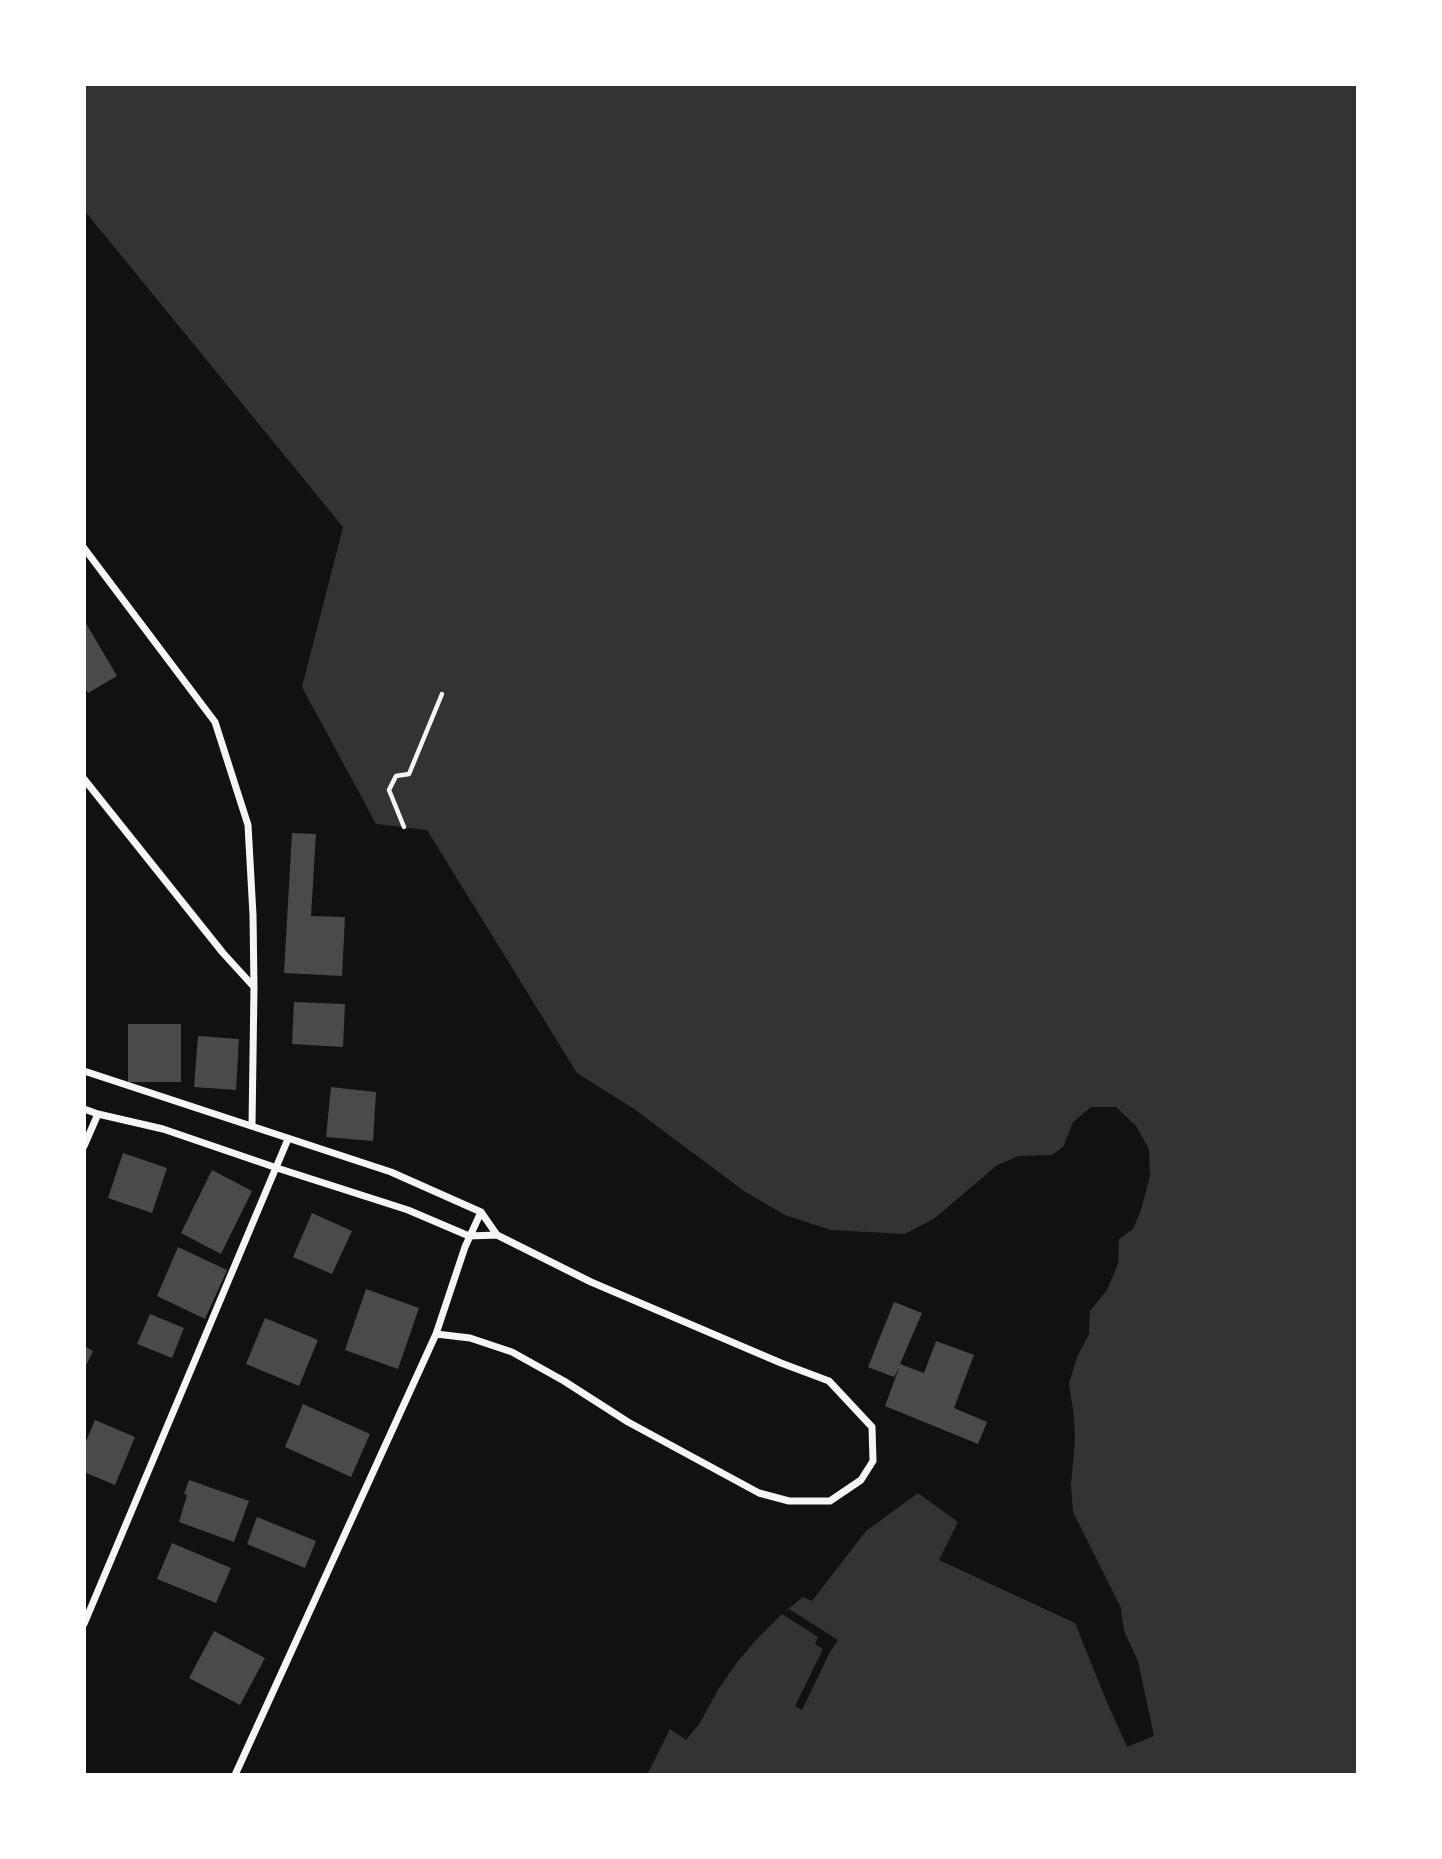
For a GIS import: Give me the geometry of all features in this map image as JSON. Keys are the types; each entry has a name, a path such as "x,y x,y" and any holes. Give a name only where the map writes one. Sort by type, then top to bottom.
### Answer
{"street":[{"path":"84,548 215,723 248,825 254,987 252,1126"},
{"path":"84,779 215,943 254,987"},
{"path":"84,1071 391,1172 481,1212 497,1235 591,1282 829,1381 872,1427 873,1461 861,1480 830,1501 789,1501 759,1493 628,1422 512,1352 470,1338 436,1334"},
{"path":"84,1109 163,1129 408,1210 470,1237 497,1235"},
{"path":"84,1146 98,1114"},
{"path":"84,1624 288,1139"},
{"path":"236,1775 436,1334 481,1212"}],"path":[{"path":"404,827 388,790 396,776 409,775 442,694"}],"shaded area":[{"path":"84,84 1358,84 1358,1775 647,1775 670,1729 686,1740 700,1723 719,1688 756,1640 803,1597 812,1601 866,1531 918,1493 958,1522 939,1560 1075,1623 1127,1747 1154,1736 1138,1661 1124,1631 1121,1608 1073,1512 1071,1484 1075,1439 1069,1384 1077,1357 1089,1334 1090,1311 1107,1290 1118,1264 1119,1239 1133,1229 1141,1210 1150,1176 1149,1149 1136,1126 1116,1107 1091,1107 1073,1122 1063,1147 1052,1155 1018,1156 996,1166 935,1218 905,1234 831,1230 785,1215 744,1191 634,1109 577,1073 427,830 376,824 302,687 343,527 84,210"}],"pier":[{"path":"789,1609 838,1640 802,1710 795,1706 823,1649 815,1644 818,1637 782,1614"}],"building":[{"path":"84,620 117,676 88,693 84,686"},
{"path":"292,833 316,834 311,916 345,917 342,976 284,973"},
{"path":"294,1002 345,1004 343,1047 292,1044"},
{"path":"128,1024 181,1024 181,1082 128,1082"},
{"path":"198,1036 239,1039 236,1090 194,1087"},
{"path":"331,1087 376,1092 373,1141 326,1137"},
{"path":"123,1153 167,1168 152,1213 108,1198"},
{"path":"212,1170 252,1191 221,1254 181,1233"},
{"path":"312,1213 352,1231 332,1274 293,1257"},
{"path":"178,1247 227,1270 205,1319 157,1296"},
{"path":"366,1289 419,1308 398,1369 345,1350"},
{"path":"894,1302 922,1313 900,1364 924,1373 936,1341 974,1355 954,1408 987,1422 978,1444 885,1406 899,1368 894,1377 868,1367"},
{"path":"150,1314 184,1328 172,1358 137,1344"},
{"path":"265,1318 318,1340 299,1386 246,1364"},
{"path":"84,1346 93,1351 84,1370"},
{"path":"303,1404 370,1434 351,1477 285,1447"},
{"path":"95,1420 135,1437 115,1485 84,1472 84,1446"},
{"path":"189,1480 249,1501 234,1542 179,1522"},
{"path":"257,1517 316,1541 305,1568 247,1544"},
{"path":"172,1543 231,1568 216,1603 157,1579"},
{"path":"214,1631 265,1658 240,1705 189,1678"}]}
